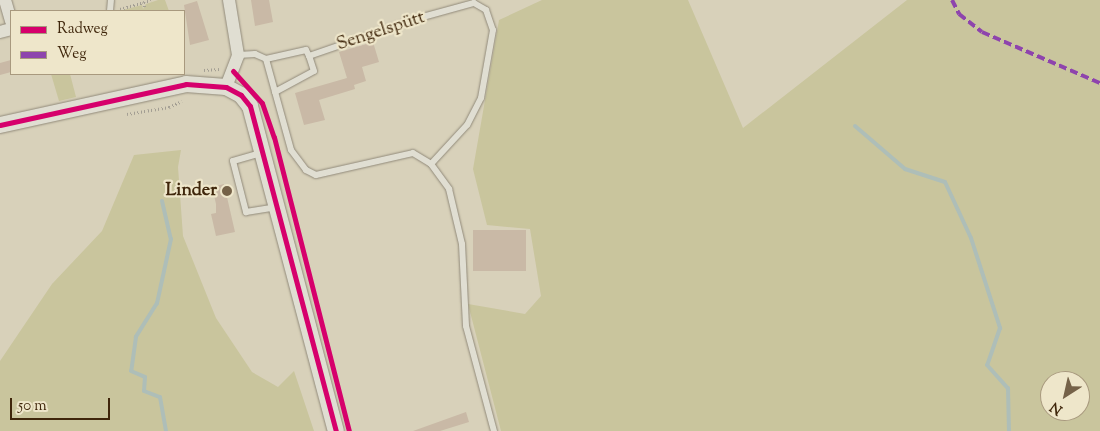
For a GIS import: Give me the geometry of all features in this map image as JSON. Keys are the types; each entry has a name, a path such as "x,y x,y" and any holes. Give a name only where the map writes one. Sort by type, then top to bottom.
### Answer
{"street":[{"path":"5,0 10,18"},
{"path":"226,87 238,55 229,0"},
{"path":"0,125 186,84 226,87 241,95 250,106 336,431"}],"lane":[{"name":"Sengelspütt","path":"238,55 255,54 266,59 306,50 310,56 419,18 474,3 486,10 494,30 481,98 467,125 431,164"},
{"path":"275,92 314,71 310,56"},
{"path":"266,59 295,160 316,175 413,153 431,164 449,189 462,244 466,326 494,431"},
{"path":"262,153 233,161 246,212 276,207"}],"path":[{"path":"115,10 151,0"},
{"path":"144,2 145,8"},
{"path":"200,71 232,71"},
{"path":"126,114 169,107 188,97"}],"shaded area":[{"path":"165,0 169,10 123,10 142,5 143,9 146,4"},
{"path":"542,0 688,0 743,128 907,0 1100,0 1100,431 501,431 468,304 525,314 541,296 530,229 487,225 473,169 499,20"},
{"path":"51,75 70,75 76,97 59,101"},
{"path":"181,150 178,167 183,236 216,318 252,372 278,387 294,371 314,431 0,431 0,361 52,284 102,231 134,155"}],"building":[{"path":"251,0 269,0 273,22 255,26"},
{"path":"197,1 209,40 190,45 184,5"},
{"path":"373,42 379,62 362,67 366,81 354,85 355,89 319,100 325,120 304,125 295,93 347,78 339,52"},
{"path":"10,60 10,72 0,75 0,63"},
{"path":"224,184 235,232 216,236 211,214 216,213 212,187"},
{"path":"473,230 526,230 526,271 473,271"},
{"path":"466,412 469,422 440,431 413,431"}],"waterway":[{"path":"855,126 905,169 945,182 971,238 1000,328 987,365 1008,388 1009,431"},
{"path":"162,201 171,239 157,303 136,337 131,371 145,377 144,391 160,397 166,431"}],"marked path":[{"path":"952,0 959,14 982,32 1100,83"}],"cycle path":[{"path":"233,71 262,103 274,137 349,431"},
{"path":"0,125 186,84 226,87 241,95 250,106 336,431"}],"place":[{"name":"Linder","path":"227,191"}]}
